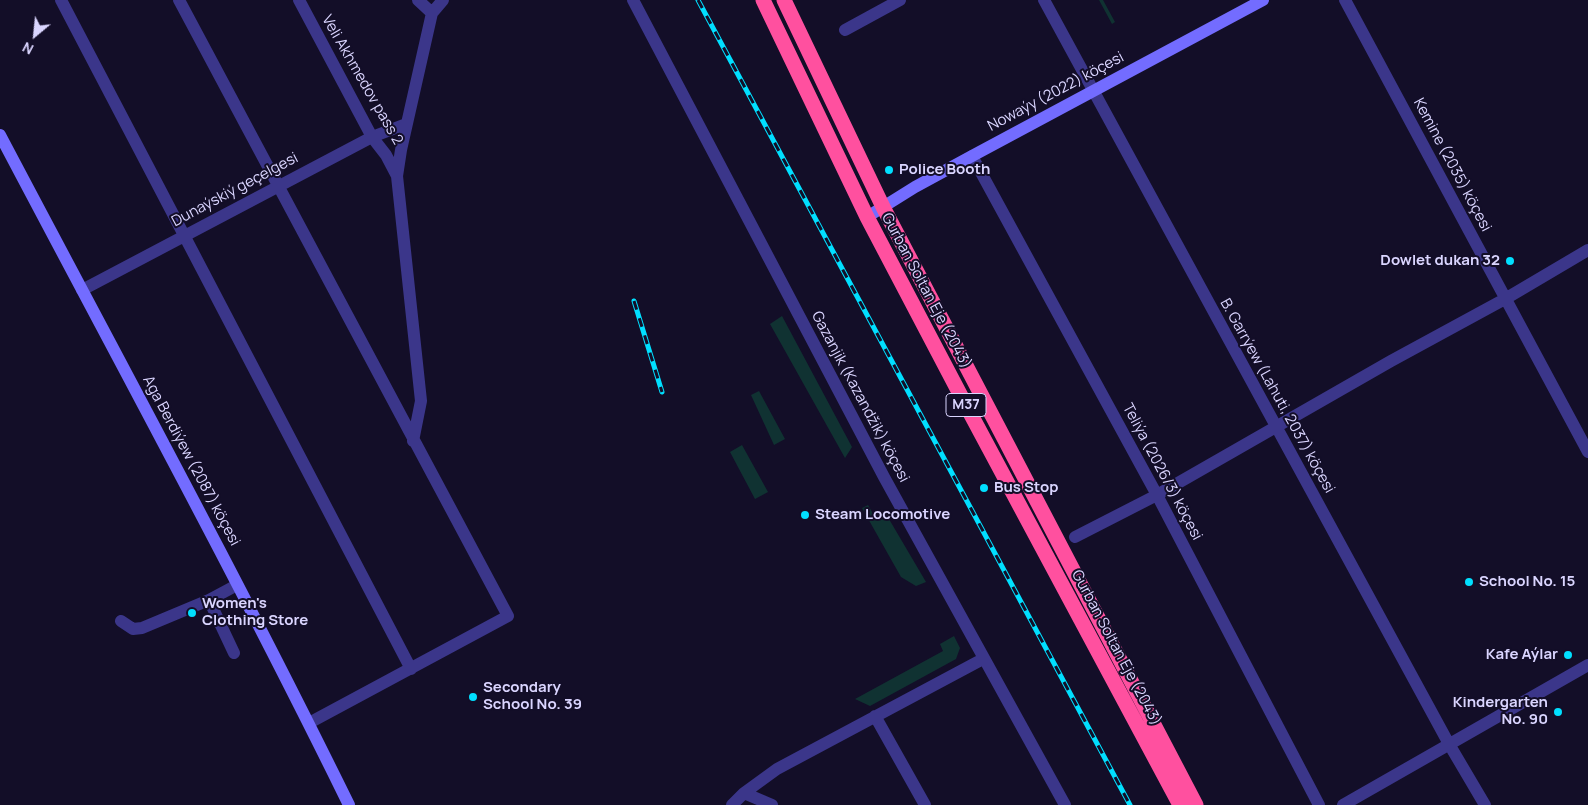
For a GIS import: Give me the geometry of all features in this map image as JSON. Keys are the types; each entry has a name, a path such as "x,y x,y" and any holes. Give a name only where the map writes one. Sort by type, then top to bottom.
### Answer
{"highway":[{"path":"750,0 777,29"},
{"name":"Gurban Soltan Eje (2043)","path":"763,0 867,217 1180,805"},
{"name":"Gurban Soltan Eje (2043)","path":"784,0 883,208 1196,805"}],"street":[{"path":"61,0 411,669"},
{"path":"179,0 508,616 309,723"},
{"name":"Veli Akhmedov pass 2","path":"299,0 372,137 386,155 397,176"},
{"path":"418,0 432,13"},
{"path":"413,440 421,401 397,176 406,124 432,13 443,0"},
{"name":"Gazanjik (Kazandžik) köçesi","path":"633,0 875,459 983,659 1065,805"},
{"name":"B. Garrýew (Lahuti, 2037) köçesi","path":"1044,0 1449,744 1485,805"},
{"name":"Nowaýy (2022) köçesi","path":"867,217 972,156 1263,0"},
{"name":"Kemine (2035) köçesi","path":"1345,0 1588,452"},
{"path":"845,30 897,1"},
{"name":"Dunaýskiý geçelgesi","path":"82,290 372,137 406,124"},
{"name":"Aga Berdiýew (2087) köçesi","path":"0,134 238,585 349,805"},
{"name":"Teliýa (2026/3) köçesi","path":"972,156 1157,495 1320,805"},
{"path":"1075,537 1157,495 1391,361 1505,299 1588,250"},
{"path":"121,621 133,629 142,628 209,600 238,585"},
{"path":"209,600 234,653"},
{"path":"732,805 744,793 777,769 983,659"},
{"path":"1342,805 1588,665"},
{"path":"875,716 925,805"},
{"path":"744,793 772,805"}],"green space":[{"path":"1099,0 1103,0 1115,22 1112,24"},
{"path":"782,316 852,447 845,458 770,324"},
{"path":"759,391 785,439 774,445 751,395"},
{"path":"742,445 768,492 755,499 730,452"},
{"path":"868,505 876,519 886,514 926,582 916,586 901,577 862,508"},
{"path":"954,636 960,648 956,659 870,706 855,699 943,651 940,644"}],"railway":[{"path":"698,0 1130,805"},
{"path":"634,301 662,392"}],"place":[{"name":"Police Booth","path":"889,170"},
{"name":"Dowlet dukan 32","path":"1510,261"},
{"name":"Bus Stop","path":"984,488"},
{"name":"Steam Locomotive","path":"805,515"},
{"name":"School No. 15","path":"1469,582"},
{"name":"Women's Clothing Store","path":"192,613"},
{"name":"Kafe Aýlar","path":"1568,655"},
{"name":"Secondary School No. 39","path":"473,697"},
{"name":"Kindergarten No. 90","path":"1558,712"}]}
